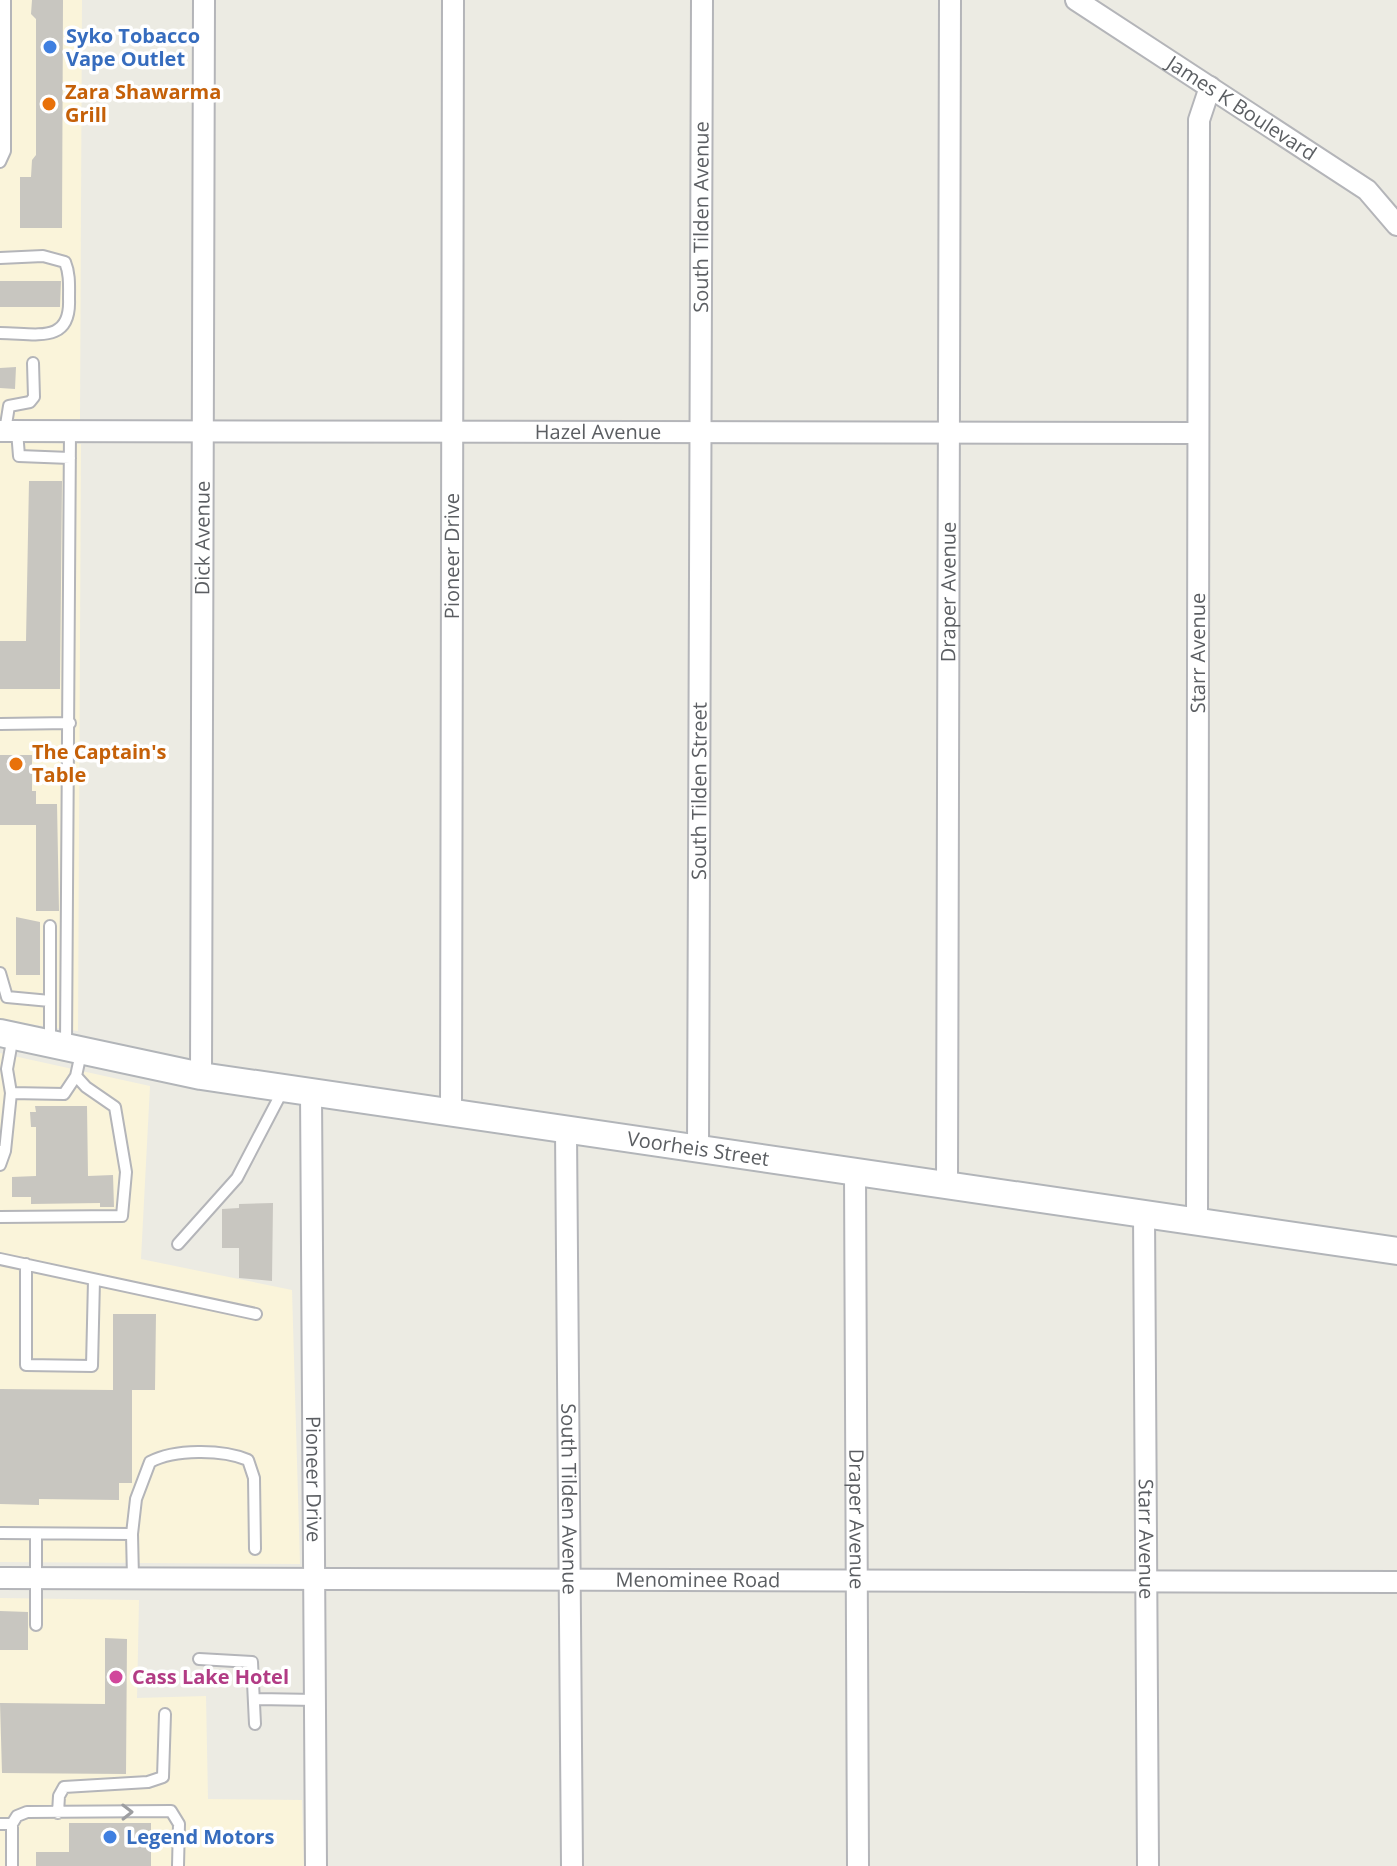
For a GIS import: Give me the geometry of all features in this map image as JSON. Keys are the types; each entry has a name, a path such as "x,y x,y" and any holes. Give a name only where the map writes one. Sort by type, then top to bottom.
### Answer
{"street":[{"name":"Dick Avenue","path":"201,1076 204,0"},
{"name":"Pioneer Drive","path":"451,1114 453,0"},
{"name":"South Tilden Avenue","path":"701,432 702,0"},
{"name":"Draper Avenue","path":"947,1184 950,0"},
{"name":"James K Boulevard","path":"1076,0 1367,190 1397,225"},
{"name":"Starr Avenue","path":"1197,1221 1199,120 1210,87"},
{"name":"Hazel Avenue","path":"7,431 1198,433"},
{"name":"South Tilden Street","path":"698,1149 701,432"},
{"name":"Voorheis Street","path":"6,1034 68,1054 284,1089 1397,1251"},
{"name":"Pioneer Drive","path":"311,1093 316,1866"},
{"name":"South Tilden Avenue","path":"566,1131 572,1866"},
{"name":"Draper Avenue","path":"855,1171 858,1866"},
{"name":"Starr Avenue","path":"1144,1213 1148,1866"},
{"name":"Menominee Road","path":"0,1578 1397,1582"}],"lane":[{"path":"0,162 5,151 5,0"},
{"path":"0,258 43,256 65,262 69,272 70,318 61,329 48,333 0,333"},
{"path":"33,363 34,397 30,402 9,406 7,431 19,456 70,458"},
{"path":"11,1093 64,1094 68,1054 70,431"},
{"path":"0,724 70,723"},
{"path":"0,1217 122,1216 126,1172 115,1107 86,1087 68,1054 50,1001 50,926"},
{"path":"0,973 1,986 7,997 50,1001"},
{"path":"0,1165 11,1093 6,1034"},
{"path":"178,1244 237,1178 284,1089"},
{"path":"0,1259 256,1314"},
{"path":"26,1264 26,1365 92,1366 94,1280"},
{"path":"133,1578 132,1534 136,1499 150,1462 175,1454 237,1455 248,1460 254,1478 255,1549"},
{"path":"0,1533 132,1534"},
{"path":"36,1534 36,1625"},
{"path":"199,1659 252,1662 255,1724"},
{"path":"256,1699 317,1700"},
{"path":"58,1813 59,1796 64,1787 148,1782 163,1777 165,1714"},
{"path":"12,1866 6,1824 27,1812 171,1811 178,1816 178,1866"}],"shaded area":[{"path":"0,0 82,0 80,420 0,420"},
{"path":"0,442 81,444 78,1031 0,1020"},
{"path":"0,1053 150,1086 141,1259 292,1290 300,1564 0,1562"},
{"path":"0,1598 139,1600 137,1698 206,1696 208,1799 302,1800 304,1866 0,1866"}],"building":[{"path":"32,0 63,0 62,228 20,228 20,177 31,177 32,160 36,155 36,19 31,14"},
{"path":"0,281 61,281 60,307 0,307"},
{"path":"16,367 15,389 0,388 0,368"},
{"path":"29,481 62,481 60,689 0,689 0,641 26,641"},
{"path":"0,755 32,755 32,791 36,791 36,804 57,804 59,911 36,911 36,825 0,825"},
{"path":"16,917 40,922 40,975 16,975"},
{"path":"35,1106 87,1106 88,1176 113,1175 114,1207 100,1207 100,1203 31,1204 31,1197 12,1197 12,1177 36,1176 36,1127 31,1127 30,1112 36,1112"},
{"path":"273,1203 272,1281 239,1278 239,1248 222,1248 222,1209 239,1208 239,1204"},
{"path":"113,1314 156,1314 155,1390 132,1390 132,1483 119,1483 119,1500 39,1499 39,1505 0,1504 0,1389 113,1390"},
{"path":"0,1611 28,1612 28,1650 0,1650"},
{"path":"105,1638 127,1639 126,1774 2,1773 0,1703 105,1704"},
{"name":"Legend Motors","path":"69,1823 151,1823 151,1866 36,1866 36,1852 69,1852"}],"place":[{"name":"Syko Tobacco Vape Outlet","path":"50,47"},
{"name":"Zara Shawarma Grill","path":"49,104"},
{"name":"The Captain's Table","path":"16,764"},
{"name":"Cass Lake Hotel","path":"116,1677"},
{"name":"Legend Motors","path":"110,1837"}]}
